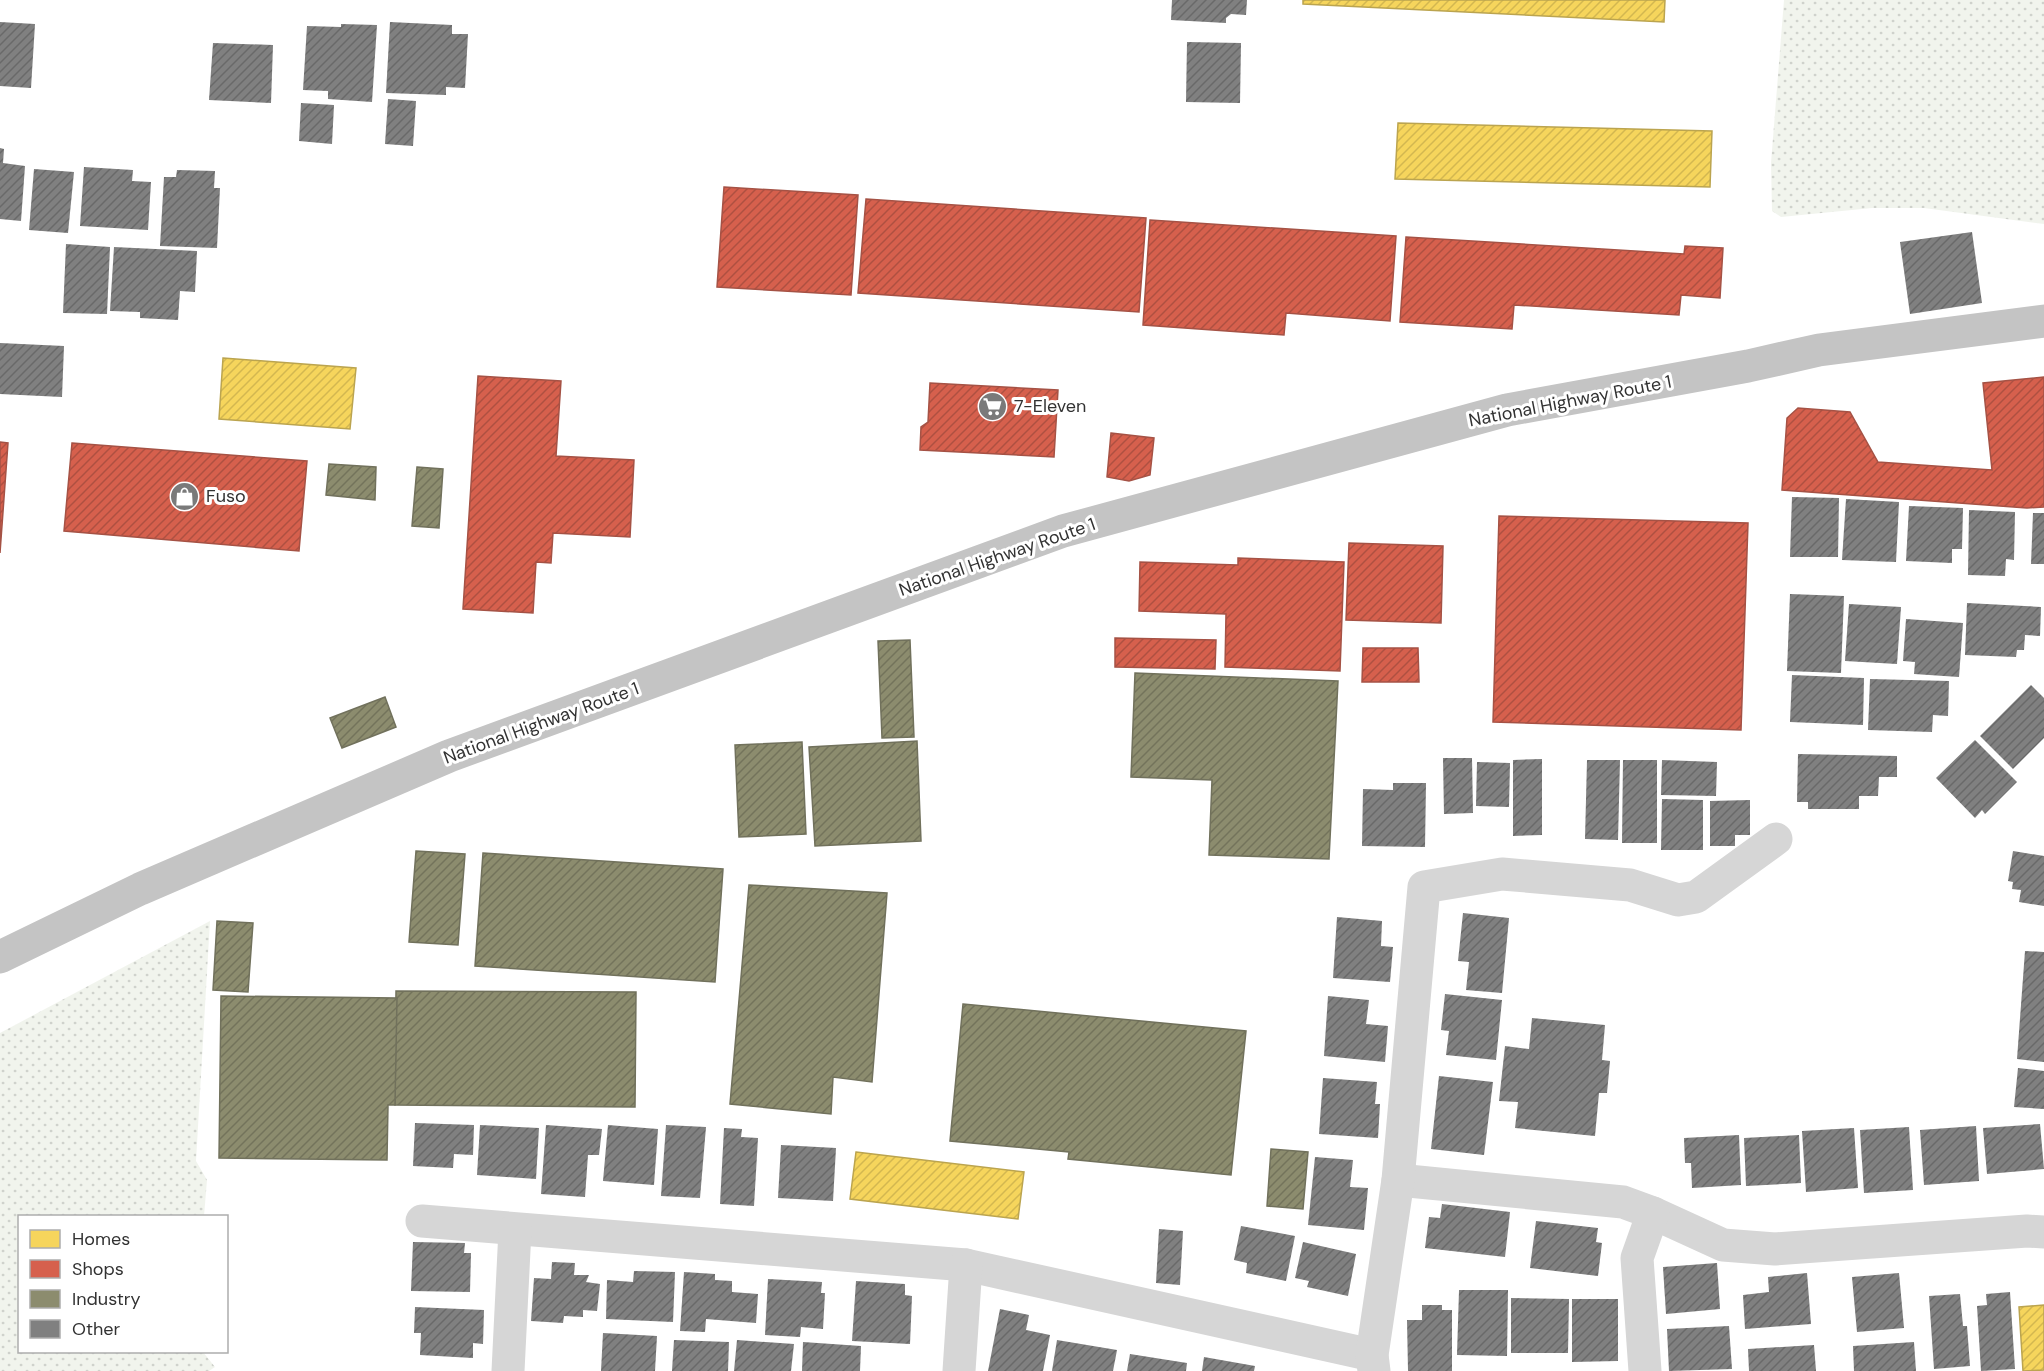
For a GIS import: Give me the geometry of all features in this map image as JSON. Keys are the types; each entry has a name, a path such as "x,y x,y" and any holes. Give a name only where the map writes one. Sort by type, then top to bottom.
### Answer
{"highway":[{"name":"National Highway Route 1","path":"0,957 140,889 449,756 1063,531 1507,410 1748,366 1819,350 2044,321"}],"street":[{"path":"422,1221 966,1265 1373,1363 1398,1180 1424,887 1502,874 1630,885 1678,900 1696,897 1776,839"},
{"path":"1398,1180 1623,1202 1723,1245 1775,1249 2027,1231 2044,1232"},
{"path":"1645,1371 1637,1258 1653,1213"},
{"path":"508,1371 515,1230"},
{"path":"959,1371 966,1265"}],"shaded area":[{"path":"1784,0 2044,0 2044,224 1924,208 1872,208 1781,217 1772,211 1771,163"},
{"path":"210,921 196,1161 207,1180 204,1215 18,1215 18,1353 204,1353 215,1367 209,1371 0,1371 0,1033"}],"building: Homes":[{"path":"1303,0 1665,0 1664,22 1303,4"},
{"path":"1398,123 1712,131 1710,187 1395,179"},
{"path":"223,358 356,368 350,429 219,419"},
{"path":"856,1152 1024,1172 1018,1219 850,1199"},
{"path":"2044,1305 2044,1370 2023,1371 2019,1307"}],"building: Shops":[{"path":"724,187 858,195 851,295 717,287"},
{"path":"866,199 1146,218 1139,312 858,293"},
{"path":"1150,220 1396,236 1390,321 1286,313 1284,335 1143,325"},
{"path":"1406,237 1684,254 1685,246 1723,248 1720,298 1681,295 1679,315 1514,305 1512,329 1400,322"},
{"path":"478,376 561,381 556,456 634,460 630,537 553,533 551,563 536,562 533,613 463,609"},
{"path":"2044,377 2044,507 2027,508 1782,490 1787,418 1798,408 1850,412 1878,462 1992,470 1983,383"},
{"name":"7-Eleven","path":"930,383 1058,390 1054,457 920,450 921,427 928,422"},
{"path":"1111,433 1154,438 1150,475 1129,481 1107,477"},
{"path":"0,442 8,443 0,553"},
{"name":"Fuso","path":"72,443 307,461 299,551 64,531"},
{"path":"1499,516 1748,523 1741,730 1493,722"},
{"path":"1349,543 1443,546 1441,623 1346,620"},
{"path":"1238,558 1344,562 1340,671 1225,667 1226,614 1139,611 1140,562 1238,565"},
{"path":"1115,638 1216,640 1215,669 1115,667"},
{"path":"1363,648 1418,648 1419,682 1362,682"}],"building: Industry":[{"path":"329,464 376,467 375,500 326,495"},
{"path":"417,467 443,469 439,528 412,526"},
{"path":"910,640 914,737 882,738 878,641"},
{"path":"1135,673 1338,681 1329,859 1209,855 1212,780 1131,777"},
{"path":"385,697 396,727 342,748 330,718"},
{"path":"917,741 921,841 815,846 809,747"},
{"path":"802,742 806,834 739,837 735,745"},
{"path":"416,851 465,854 458,945 409,942"},
{"path":"483,853 723,869 715,982 475,966"},
{"path":"749,885 887,893 872,1082 833,1077 831,1114 730,1104"},
{"path":"217,921 253,923 248,992 213,990"},
{"path":"396,991 636,992 635,1107 395,1105"},
{"path":"221,996 397,998 395,1105 388,1105 387,1160 219,1158"},
{"path":"963,1004 1246,1031 1231,1175 1068,1159 1069,1152 950,1141"},
{"path":"1271,1149 1308,1152 1303,1209 1267,1206"}],"building: Other":[{"path":"1172,0 1247,0 1246,15 1231,14 1226,18 1226,23 1171,20"},
{"path":"0,22 35,24 31,88 0,86"},
{"path":"390,22 452,25 452,34 468,34 465,88 446,87 446,95 386,93"},
{"path":"341,24 377,25 372,102 328,99 328,91 303,90 307,26 341,27"},
{"path":"1187,42 1241,43 1240,103 1186,102"},
{"path":"213,43 273,45 271,103 209,100"},
{"path":"388,99 416,101 413,146 385,144"},
{"path":"301,103 334,105 332,144 299,141"},
{"path":"0,148 4,149 3,163 25,166 21,221 0,219"},
{"path":"84,167 133,170 132,181 151,182 148,230 80,226"},
{"path":"34,169 74,172 68,233 29,230"},
{"path":"177,170 215,171 214,188 220,188 217,248 160,246 164,177 176,177"},
{"path":"1972,232 1982,303 1910,314 1900,242"},
{"path":"66,244 110,247 107,314 63,313"},
{"path":"114,247 197,251 195,292 180,291 178,320 140,318 140,312 110,311"},
{"path":"0,343 64,346 62,397 0,394"},
{"path":"1792,497 1839,498 1838,557 1790,557"},
{"path":"1846,499 1899,502 1896,562 1842,560"},
{"path":"1909,506 1963,508 1962,549 1952,549 1952,563 1906,561"},
{"path":"1969,510 2015,512 2014,560 2006,559 2005,576 1968,575"},
{"path":"2033,513 2044,513 2044,564 2031,564"},
{"path":"1790,594 1844,596 1841,673 1787,671"},
{"path":"1967,603 2041,607 2040,636 2025,635 2024,650 2017,650 2016,657 1965,655"},
{"path":"1849,604 1901,607 1897,664 1845,661"},
{"path":"1906,619 1963,623 1959,677 1914,674 1915,662 1903,661"},
{"path":"1792,675 1864,678 1863,725 1790,722"},
{"path":"1870,679 1949,681 1948,716 1933,715 1932,732 1868,730"},
{"path":"2031,685 2044,698 2044,738 2013,769 1980,736"},
{"path":"1975,740 2017,782 1985,814 1982,810 1975,818 1936,778"},
{"path":"1798,754 1897,756 1897,777 1879,777 1878,796 1859,796 1859,809 1808,809 1808,802 1797,802"},
{"path":"1443,758 1472,758 1473,813 1444,814"},
{"path":"1542,759 1542,835 1513,836 1513,760"},
{"path":"1587,760 1620,760 1618,840 1585,839"},
{"path":"1623,760 1657,760 1657,843 1622,843"},
{"path":"1662,760 1717,762 1716,796 1661,795"},
{"path":"1477,762 1510,763 1509,807 1476,806"},
{"path":"1393,783 1426,783 1425,847 1362,846 1363,789 1393,790"},
{"path":"1662,799 1703,800 1703,850 1661,850"},
{"path":"1750,800 1750,835 1735,835 1735,846 1710,846 1710,801"},
{"path":"2013,851 2044,856 2044,906 2019,902 2021,890 2012,889 2013,882 2008,881"},
{"path":"1463,913 1509,918 1502,993 1466,990 1469,962 1458,961"},
{"path":"1337,917 1382,921 1381,946 1393,947 1390,982 1333,978"},
{"path":"2025,951 2044,952 2044,1062 2017,1059"},
{"path":"1445,994 1502,1000 1496,1060 1446,1055 1449,1031 1441,1030"},
{"path":"1328,996 1369,1000 1366,1024 1388,1026 1385,1062 1324,1056"},
{"path":"1532,1018 1605,1025 1602,1060 1610,1061 1607,1093 1599,1093 1595,1136 1515,1128 1518,1102 1499,1101 1505,1046 1529,1049"},
{"path":"2018,1068 2044,1071 2044,1109 2014,1107"},
{"path":"1439,1076 1493,1082 1484,1155 1431,1149"},
{"path":"1323,1078 1377,1082 1375,1104 1380,1104 1378,1138 1319,1134"},
{"path":"415,1123 474,1125 473,1155 454,1154 453,1168 413,1166"},
{"path":"2040,1124 2044,1169 1987,1174 1983,1128"},
{"path":"480,1125 539,1128 536,1179 477,1175"},
{"path":"546,1125 602,1129 599,1155 588,1155 585,1197 541,1194"},
{"path":"608,1125 658,1129 654,1185 603,1181"},
{"path":"666,1125 706,1127 700,1198 661,1196"},
{"path":"1976,1126 1979,1181 1924,1185 1920,1130"},
{"path":"1909,1127 1913,1190 1864,1193 1860,1130"},
{"path":"724,1128 742,1129 741,1137 758,1138 754,1206 720,1204"},
{"path":"1854,1128 1858,1188 1806,1192 1802,1131"},
{"path":"1739,1135 1741,1185 1692,1188 1691,1163 1685,1163 1684,1138"},
{"path":"1799,1135 1801,1183 1746,1186 1744,1138"},
{"path":"781,1145 836,1148 833,1201 778,1198"},
{"path":"1315,1157 1353,1160 1350,1187 1368,1188 1364,1230 1308,1225"},
{"path":"1442,1204 1510,1212 1505,1257 1425,1248 1429,1217 1440,1218"},
{"path":"1536,1221 1598,1228 1596,1242 1602,1243 1598,1276 1530,1268"},
{"path":"1241,1226 1295,1236 1286,1281 1246,1273 1247,1263 1234,1260"},
{"path":"1159,1229 1183,1231 1180,1285 1156,1283"},
{"path":"413,1242 465,1243 464,1253 471,1253 470,1292 411,1291"},
{"path":"1303,1242 1356,1254 1348,1296 1307,1287 1309,1281 1295,1278"},
{"path":"552,1262 575,1263 574,1275 589,1275 586,1282 600,1284 597,1311 583,1310 583,1317 564,1316 563,1323 531,1321 534,1278 551,1279"},
{"path":"1717,1263 1720,1309 1666,1314 1663,1267"},
{"path":"634,1271 675,1272 673,1322 606,1319 607,1280 633,1282"},
{"path":"684,1272 715,1274 715,1280 732,1281 732,1292 758,1294 756,1323 706,1319 705,1332 680,1331"},
{"path":"1807,1273 1811,1324 1745,1329 1743,1295 1769,1292 1768,1277"},
{"path":"1899,1273 1904,1328 1857,1332 1852,1277"},
{"path":"768,1279 822,1282 821,1293 825,1293 823,1329 801,1327 800,1337 765,1335"},
{"path":"856,1281 905,1284 905,1295 912,1296 910,1344 852,1341"},
{"path":"1459,1290 1508,1290 1507,1356 1457,1355"},
{"path":"2010,1292 2015,1369 1981,1371 1977,1306 1987,1305 1986,1294"},
{"path":"1960,1294 1963,1326 1967,1326 1970,1366 1934,1369 1929,1296"},
{"path":"1511,1298 1569,1299 1568,1353 1511,1353"},
{"path":"1572,1299 1618,1299 1618,1361 1572,1362"},
{"path":"1422,1305 1442,1305 1442,1310 1452,1310 1452,1371 1408,1371 1407,1320 1422,1320"},
{"path":"415,1307 484,1310 483,1344 473,1343 473,1358 420,1355 421,1333 414,1333"},
{"path":"1000,1309 1029,1315 1026,1330 1050,1335 1043,1371 988,1371"},
{"path":"1729,1326 1732,1369 1669,1371 1667,1329"},
{"path":"603,1333 657,1336 655,1371 601,1371"},
{"path":"674,1340 729,1342 728,1371 672,1371"},
{"path":"737,1340 794,1344 791,1371 734,1371"},
{"path":"1057,1340 1117,1350 1113,1371 1052,1371"},
{"path":"803,1342 861,1346 860,1371 802,1371"},
{"path":"1914,1342 1916,1371 1854,1371 1853,1346"},
{"path":"1814,1345 1816,1371 1749,1371 1748,1349"},
{"path":"1130,1354 1187,1363 1186,1371 1127,1371"},
{"path":"1204,1357 1255,1366 1254,1371 1202,1371"}],"place":[{"name":"7-Eleven","path":"993,406"},
{"name":"Fuso","path":"185,496"}]}
